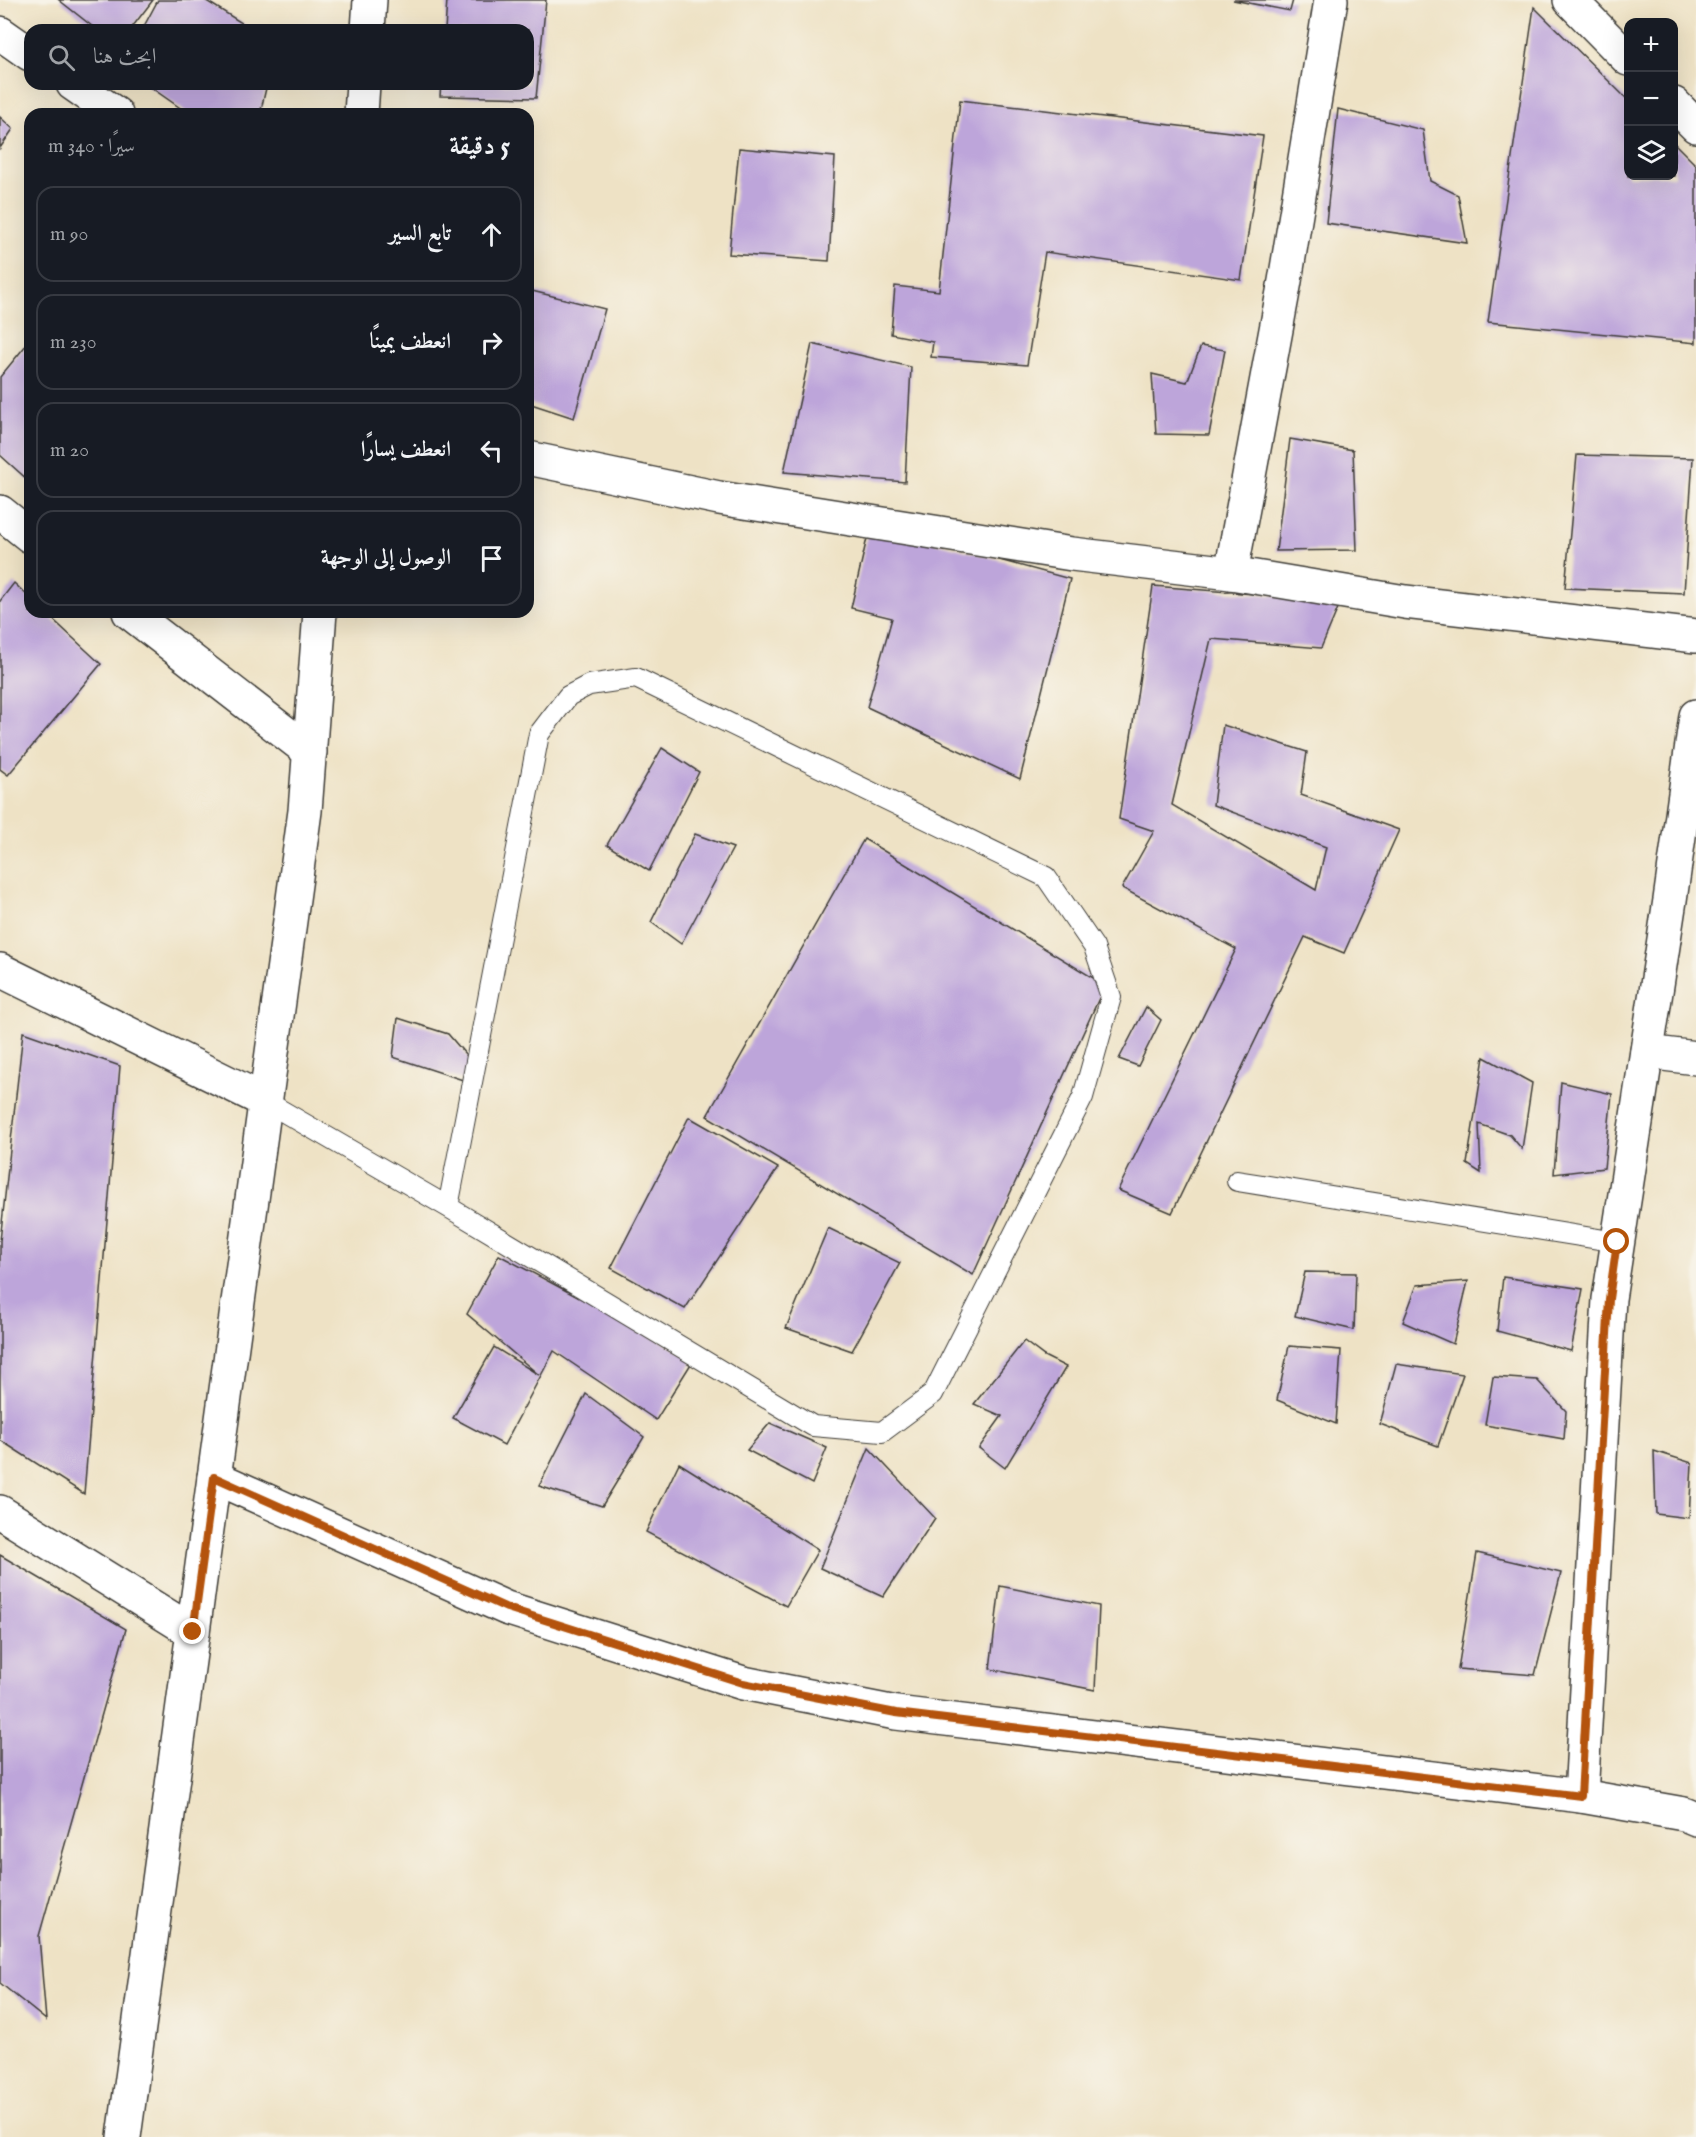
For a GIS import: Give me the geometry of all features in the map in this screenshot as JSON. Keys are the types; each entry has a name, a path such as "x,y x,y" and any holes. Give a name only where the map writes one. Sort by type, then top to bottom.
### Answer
{"street":[{"path":"368,24 370,0"},
{"path":"1231,573 1285,281 1331,0"},
{"path":"1570,0 1624,53"},
{"path":"0,33 24,50"},
{"path":"82,90 107,108"},
{"path":"361,108 363,90"},
{"path":"1678,108 1696,126"},
{"path":"534,459 719,498 1072,554 1231,573 1405,602 1696,636"},
{"path":"0,512 24,531"},
{"path":"137,618 310,752"},
{"path":"124,2137 305,811 320,618"},
{"path":"1581,1796 1609,1299 1696,716"},
{"path":"0,969 265,1101"},
{"path":"1647,1052 1696,1058"},
{"path":"214,1477 507,1608 743,1683 896,1713 1581,1796 1684,1814 1696,1819"},
{"path":"0,1512 193,1632"}],"lane":[{"path":"265,1101 448,1207 813,1426 882,1432 933,1394 1083,1097 1111,997 1094,946 1046,877 636,678 589,685 568,696 539,734 448,1207"},
{"path":"1237,1181 1617,1242"}],"building":[{"path":"59,0 153,0 135,24 89,24"},
{"path":"158,0 205,0 243,24 145,24"},
{"path":"447,0 546,0 536,98 440,96 440,90 534,90 534,24 445,24"},
{"path":"1233,0 1293,0 1290,11"},
{"path":"1534,7 1624,96 1624,180 1678,180 1678,147 1696,165 1696,343 1488,322"},
{"path":"155,90 266,90 261,108 180,108"},
{"path":"960,100 1263,136 1241,280 1045,252 1027,365 931,357 933,342 891,334 895,286 939,291"},
{"path":"1338,109 1423,130 1430,181 1458,195 1467,243 1326,223"},
{"path":"0,117 13,129 0,148"},
{"path":"739,148 835,157 829,261 729,254"},
{"path":"534,291 605,309 574,418 534,405"},
{"path":"812,344 911,367 905,482 784,472"},
{"path":"1201,346 1225,350 1209,435 1156,434 1152,374 1187,382"},
{"path":"24,348 24,477 0,455 0,377"},
{"path":"1290,439 1353,450 1357,550 1276,551"},
{"path":"1577,455 1693,458 1684,593 1565,588"},
{"path":"870,525 1070,579 1020,779 867,707 892,618 851,608"},
{"path":"14,583 24,592 24,618 51,618 101,664 8,775 0,769 0,601"},
{"path":"1153,586 1341,601 1321,648 1211,639 1172,805 1316,890 1326,847 1213,805 1223,725 1307,752 1301,795 1399,830 1344,953 1305,937 1172,1213 1118,1190 1236,949 1122,888 1154,831 1119,819"},
{"path":"662,748 699,772 649,871 607,845"},
{"path":"695,834 733,848 681,944 651,922"},
{"path":"864,839 1105,985 973,1275 707,1116"},
{"path":"1146,1007 1161,1020 1138,1066 1119,1059"},
{"path":"398,1018 448,1034 472,1062 469,1082 393,1057"},
{"path":"23,1032 120,1066 84,1494 0,1440 0,1241"},
{"path":"1484,1057 1532,1083 1522,1149 1510,1135 1479,1124 1481,1173 1467,1164"},
{"path":"1561,1082 1612,1094 1604,1168 1554,1174"},
{"path":"689,1117 778,1168 685,1309 611,1268"},
{"path":"828,1228 900,1263 852,1351 786,1328"},
{"path":"499,1255 694,1359 656,1420 554,1351 504,1445 453,1418 494,1347 539,1375 467,1314"},
{"path":"1305,1272 1356,1273 1354,1330 1295,1316"},
{"path":"1503,1277 1583,1289 1571,1351 1497,1331"},
{"path":"1468,1281 1453,1344 1403,1322 1417,1285"},
{"path":"1024,1341 1044,1356 1066,1367 1005,1468 979,1448 1002,1416 974,1404"},
{"path":"1289,1346 1341,1350 1336,1424 1277,1400"},
{"path":"1396,1364 1463,1374 1438,1446 1380,1424"},
{"path":"1493,1377 1537,1380 1566,1411 1564,1439 1485,1425"},
{"path":"586,1394 644,1437 602,1506 539,1486"},
{"path":"770,1423 827,1448 812,1484 747,1450"},
{"path":"869,1448 935,1518 883,1597 820,1568"},
{"path":"1654,1451 1692,1463 1689,1518 1656,1514"},
{"path":"679,1463 818,1550 786,1606 646,1532"},
{"path":"1477,1553 1561,1573 1535,1675 1458,1669"},
{"path":"0,1555 126,1629 39,1936 46,2020 0,1983"},
{"path":"1000,1586 1099,1606 1095,1690 990,1669"}],"route":[{"path":"193,1632 214,1477 507,1608 743,1683 896,1713 1581,1796 1609,1299 1617,1242"}]}
